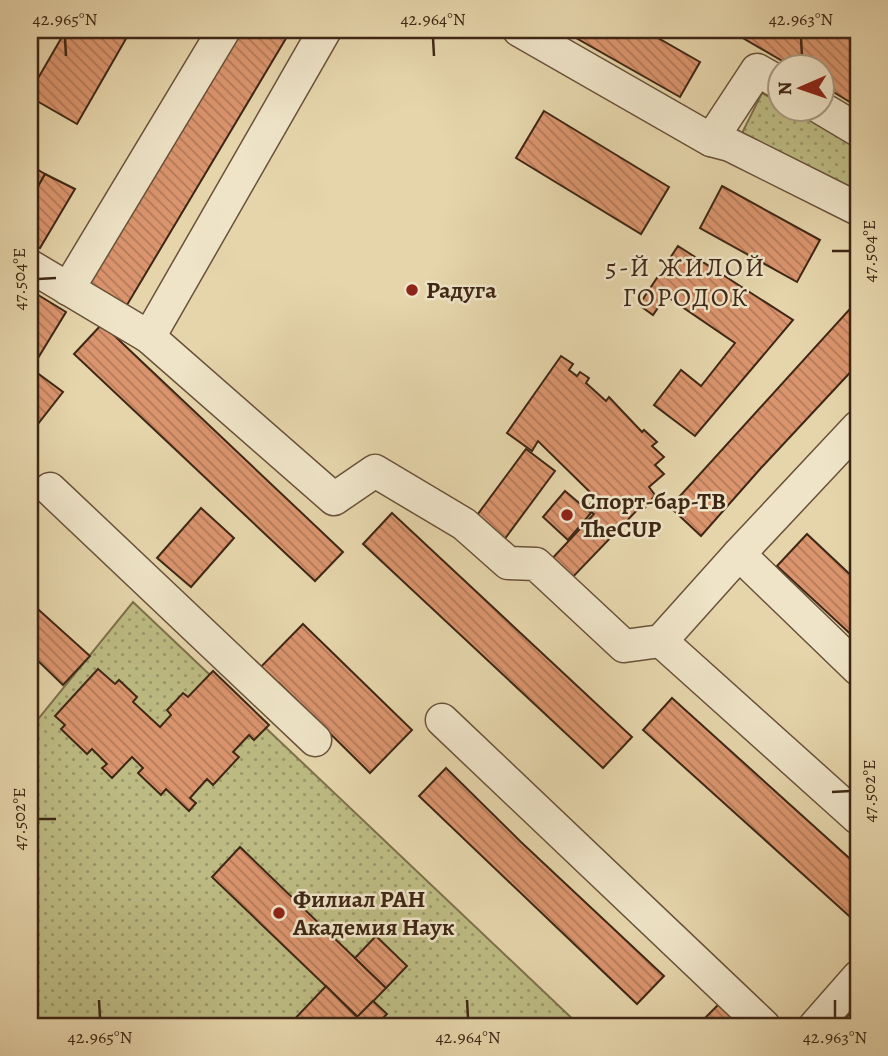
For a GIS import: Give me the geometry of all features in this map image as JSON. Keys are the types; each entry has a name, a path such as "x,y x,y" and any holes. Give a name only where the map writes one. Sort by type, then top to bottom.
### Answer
{"lane":[{"path":"68,289 223,30"},
{"path":"149,337 325,30"},
{"path":"519,30 711,140 730,145 857,206"},
{"path":"711,140 757,70 766,75"},
{"path":"836,117 858,131"},
{"path":"30,266 149,337 334,499 375,471 464,524 508,563 536,564 625,646 661,641 739,554 852,446"},
{"path":"50,489 315,740"},
{"path":"739,554 858,669"},
{"path":"661,641 858,818"},
{"path":"442,720 764,1026"},
{"path":"815,1026 858,977"}],"shaded area":[{"path":"762,93 766,95 766,122 819,122 858,141 858,171 850,187 742,133"},
{"path":"133,602 580,1026 32,1026 30,729"}],"building":[{"path":"66,30 131,30 77,124 30,97 30,92"},
{"path":"237,30 291,30 121,315 82,292"},
{"path":"562,30 644,30 700,62 680,97"},
{"path":"729,30 835,30 858,44 858,107 836,94 836,52 767,52"},
{"path":"544,111 669,187 641,234 516,158"},
{"path":"30,165 45,174 30,201"},
{"path":"45,174 75,189 40,248 30,245 30,201"},
{"path":"722,186 820,240 797,282 700,228"},
{"path":"678,246 793,320 695,436 654,405 681,370 701,386 735,343 666,296 653,315 639,305"},
{"path":"30,290 66,312 35,363 30,361"},
{"path":"858,300 858,364 701,536 670,507"},
{"path":"102,324 343,552 315,581 74,354"},
{"path":"561,356 573,364 569,370 577,376 580,372 589,378 586,383 606,401 609,397 642,432 644,430 657,442 652,446 664,457 655,465 664,474 649,487 655,495 644,509 642,505 569,581 548,563 594,514 587,509 595,497 538,441 532,451 507,433"},
{"path":"32,369 63,392 30,434 30,372"},
{"path":"526,449 555,471 501,544 472,522"},
{"name":"Спорт-бар-ТВ TheCUP","path":"565,491 591,513 568,540 543,517"},
{"path":"201,508 234,538 191,587 157,558"},
{"path":"392,513 632,737 603,768 363,544"},
{"path":"807,534 858,582 858,641 777,566"},
{"path":"30,602 90,656 63,685 30,653"},
{"path":"303,624 412,730 370,773 279,683 269,694 251,677"},
{"path":"98,669 115,684 119,680 137,697 133,702 160,727 171,715 167,710 183,693 188,697 213,671 269,725 254,740 249,735 233,752 239,757 213,785 207,779 190,798 196,803 189,811 166,789 161,795 138,773 143,768 132,757 112,778 102,768 107,764 92,749 87,754 61,729 65,725 55,716"},
{"path":"672,698 858,866 858,924 643,730"},
{"path":"446,768 664,976 637,1004 419,796"},
{"name":"Филиал РАН Академия Наук","path":"240,847 386,988 358,1017 212,877"},
{"path":"376,936 407,966 386,988 355,958"},
{"path":"326,986 357,1017 373,1001 387,1014 375,1026 289,1025"},
{"path":"720,1003 745,1026 697,1026"},
{"path":"858,1004 858,1026 838,1026"}],"place":[{"name":"Радуга","path":"412,290"},
{"name":"Спорт-бар-ТВ TheCUP","path":"567,515"},
{"name":"Филиал РАН Академия Наук","path":"279,913"}],"district":[{"name":"5-Й ЖИЛОЙ ГОРОДОК","path":"686,282"}]}
